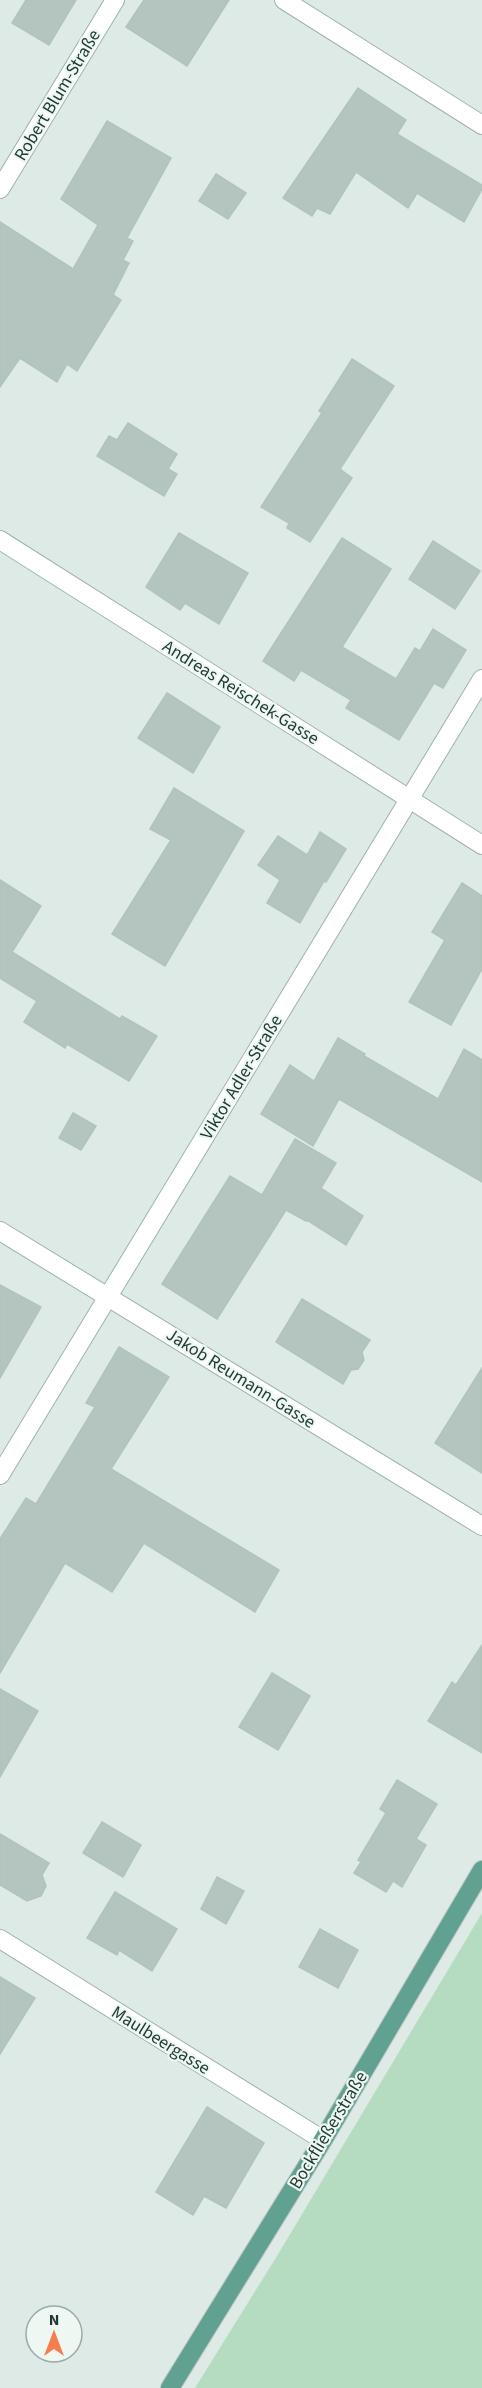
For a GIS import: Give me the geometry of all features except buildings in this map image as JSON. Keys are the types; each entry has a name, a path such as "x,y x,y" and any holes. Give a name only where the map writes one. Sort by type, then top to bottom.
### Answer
{"main road":[{"name":"Bockfließerstraße","path":"170,2388 323,2140 482,1870"}],"street":[{"name":"Robert Blum-Straße","path":"0,189 115,0"},
{"path":"284,0 482,125"},
{"name":"Andreas Reischek-Gasse","path":"0,540 482,846"},
{"name":"Viktor Adler-Straße","path":"0,1475 482,679"},
{"name":"Jakob Reumann-Gasse","path":"0,1231 482,1526"},
{"name":"Maulbeergasse","path":"0,1939 323,2140"}],"green space":[{"path":"482,1913 482,2388 195,2388 277,2256"}]}
